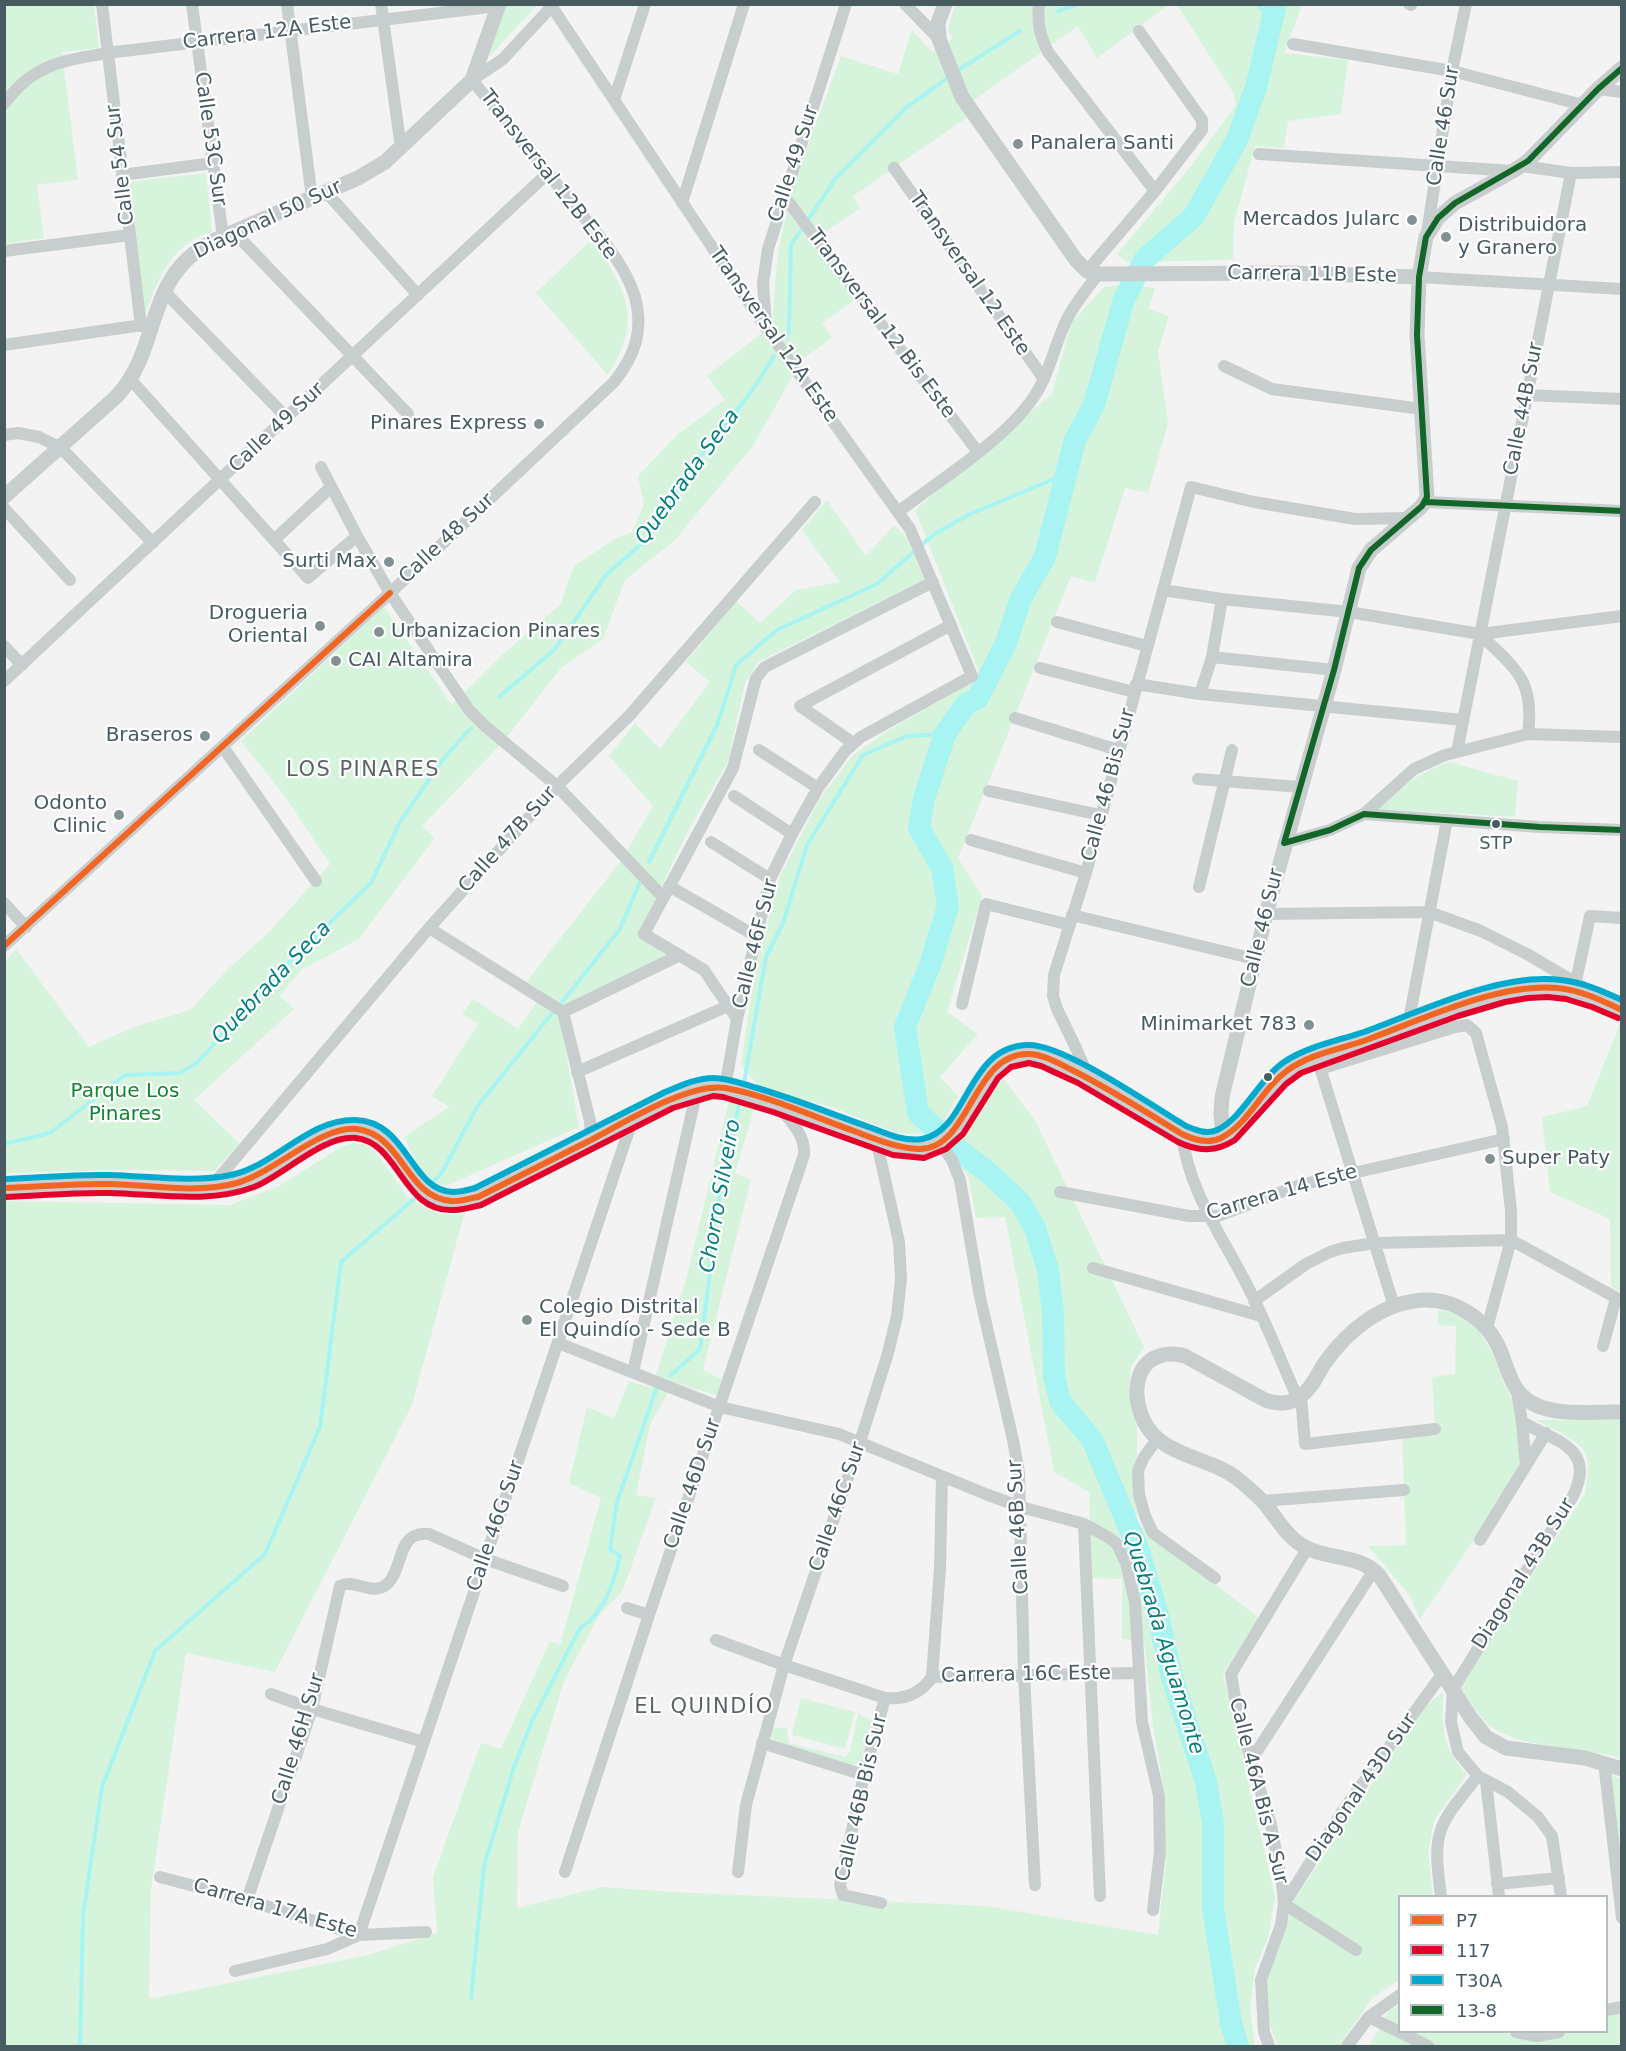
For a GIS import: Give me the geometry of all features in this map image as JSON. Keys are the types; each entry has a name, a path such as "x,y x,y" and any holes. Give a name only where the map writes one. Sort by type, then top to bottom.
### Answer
{"main road":[{"path":"4,1188 105,1184 228,1185 251,1178 331,1133 357,1129 372,1132 389,1144 424,1190 452,1201 469,1199 669,1100 712,1087 729,1089 776,1103 876,1139 907,1149 918,1150 940,1143 952,1133 991,1072 1004,1060 1020,1055 1038,1055 1055,1061 1182,1134 1204,1141 1223,1137 1279,1078 1293,1067 1318,1063 1407,1026 1474,1002 1532,989 1567,989 1617,1007"}],"street":[{"name":"Calle 54 Sur","path":"102,4 129,235 146,325"},
{"name":"Calle 53C Sur","path":"192,4 213,163 229,235"},
{"path":"287,4 319,195 418,295"},
{"path":"381,4 401,148"},
{"path":"614,100 645,4"},
{"path":"682,203 744,4"},
{"name":"Calle 49 Sur","path":"766,328 763,299 764,266 784,196 846,4"},
{"path":"905,4 940,45 962,97 1076,260 1099,273"},
{"path":"940,45 938,23 945,4"},
{"path":"1039,4 1041,38 1048,52 1155,191"},
{"name":"Calle 46 Sur","path":"1223,1137 1222,1097 1284,843 1334,670 1359,568 1366,556 1426,502 1417,335 1419,277 1452,72 1466,4"},
{"name":"Carrera 12A Este","path":"4,104 19,86 43,68 107,53 498,5"},
{"path":"472,80 498,5"},
{"name":"Transversal 12A Este","path":"553,6 766,328 898,512 923,557 972,676"},
{"name":"Diagonal 50 Sur","path":"4,497 116,398 131,380 146,325 183,261 201,247 367,174 401,148 472,80 503,59 553,6"},
{"path":"898,512 978,452 1020,415 1044,380 1073,307 1155,191 1202,130 1202,120 1139,31"},
{"path":"1293,44 1452,72 1582,105"},
{"path":"1426,237 1438,218 1455,203 1517,169 1622,68"},
{"name":"Transversal 12B Este","path":"472,80 548,173 623,271"},
{"path":"1598,89 1622,92"},
{"path":"1259,154 1437,166 1622,172"},
{"path":"122,176 213,163"},
{"name":"Transversal 12 Este","path":"894,168 1044,380"},
{"name":"Calle 44B Sur","path":"1457,752 1571,172"},
{"name":"Calle 49 Sur","path":"4,681 548,173"},
{"name":"Transversal 12 Bis Este","path":"784,196 978,452"},
{"path":"4,251 129,235"},
{"path":"229,235 353,356 408,414"},
{"name":"Calle 48 Sur","path":"4,946 223,747 615,382 633,353 638,321 635,298 623,271"},
{"name":"Carrera 11B Este","path":"1099,273 1287,273 1419,277 1622,289"},
{"path":"164,291 287,418"},
{"path":"4,345 146,325"},
{"path":"1224,366 1272,389 1422,409"},
{"path":"131,380 308,578 357,536"},
{"path":"1526,395 1622,399"},
{"path":"4,435 18,433 39,437 61,448 153,543"},
{"path":"321,467 357,536 390,592 469,710 556,786 666,892 756,936"},
{"path":"274,540 331,487"},
{"name":"Calle 46 Bis Sur","path":"1089,1080 1053,996 1054,975 1086,873 1191,487 1254,502 1355,519 1408,518"},
{"name":"Calle 47B Sur","path":"212,1186 429,928 556,786 629,716 815,502"},
{"path":"1426,502 1622,511"},
{"path":"4,508 70,580"},
{"path":"737,1019 704,970 644,934 733,768 756,678 765,667 933,582"},
{"path":"1163,590 1222,599 1349,612 1480,634 1622,616"},
{"path":"1200,694 1212,657 1222,599"},
{"path":"1057,622 1147,646"},
{"path":"853,743 800,706 951,625"},
{"path":"1480,634 1520,674 1527,688 1530,709 1528,734"},
{"path":"4,646 22,665"},
{"path":"1212,657 1334,670"},
{"path":"1040,668 1136,688 1463,720"},
{"name":"Calle 46F Sur","path":"729,1089 737,1019 770,879 818,788 853,743 972,676"},
{"path":"1015,718 1118,750"},
{"path":"1284,843 1330,830 1364,814 1414,769 1434,758 1528,734 1622,737"},
{"path":"223,747 316,881"},
{"path":"759,750 818,788"},
{"path":"1199,887 1232,750"},
{"path":"1198,778 1300,787"},
{"path":"989,791 1100,815"},
{"path":"735,796 792,834"},
{"path":"1364,814 1622,830"},
{"path":"1407,1026 1447,820"},
{"path":"971,840 1086,873"},
{"path":"711,842 770,879"},
{"path":"4,903 26,927"},
{"path":"962,1004 986,904 1255,959"},
{"path":"1266,914 1429,912 1481,931 1527,954 1617,1007"},
{"path":"1576,981 1590,916 1622,918"},
{"path":"429,928 563,1012 590,1121 591,1139"},
{"path":"563,1012 680,956"},
{"path":"577,1072 728,1006"},
{"path":"1394,1306 1318,1063 1467,1025 1476,1034 1504,1139 1511,1211 1511,1240 1487,1329"},
{"path":"633,1371 697,1090"},
{"name":"Calle 46D Sur","path":"565,1872 648,1615 804,1155 802,1137 776,1103"},
{"name":"Calle 46G Sur","path":"360,1935 633,1118"},
{"path":"1182,1134 1187,1167 1195,1188 1254,1301 1299,1397 1305,1444 1435,1429"},
{"name":"Calle 46C Sur","path":"738,1872 746,1805 784,1665 860,1442 893,1335 901,1279 899,1242 876,1139"},
{"name":"Carrera 14 Este","path":"1060,1192 1189,1216 1210,1217 1288,1188 1504,1139"},
{"name":"Calle 46B Sur","path":"940,1143 952,1160 960,1180 980,1297 1019,1473 1024,1675 1035,1885"},
{"path":"1254,1301 1295,1272 1330,1252 1359,1245 1511,1240 1619,1299 1603,1346"},
{"path":"1092,1268 1261,1316"},
{"path":"1526,1466 1517,1392 1499,1347 1487,1329 1471,1314 1444,1302 1424,1300 1394,1306 1364,1322 1332,1354 1312,1385 1299,1397 1282,1403 1265,1400 1179,1354 1157,1357 1148,1364 1141,1372 1137,1389 1138,1406 1144,1422 1158,1438 1184,1455 1233,1475 1262,1501 1297,1542 1307,1549 1361,1562 1374,1570 1383,1580 1486,1737 1506,1748 1586,1758 1622,1769"},
{"path":"558,1343 720,1407 827,1430 1021,1507 1084,1524 1117,1544 1126,1563 1135,1602 1142,1722 1159,1796 1160,1852 1153,1910"},
{"path":"1517,1392 1538,1406 1554,1411 1622,1412"},
{"name":"Diagonal 43B Sur","path":"1453,1689 1579,1484 1580,1470 1576,1458 1564,1442 1522,1422"},
{"path":"1480,1540 1546,1433"},
{"path":"1158,1438 1143,1457 1138,1471 1139,1494 1145,1516 1153,1533 1215,1578"},
{"path":"933,1677 940,1569 942,1477"},
{"path":"1262,1501 1404,1490"},
{"path":"1084,1524 1100,1896"},
{"name":"Calle 46H Sur","path":"247,1900 312,1709 337,1592 340,1587 350,1584 370,1589 386,1585 409,1539 414,1535 429,1534 485,1559"},
{"name":"Calle 46A Bis A Sur","path":"1269,2046 1264,2032 1260,1980 1281,1925 1284,1904 1282,1883 1271,1825 1239,1721 1231,1674 1307,1549"},
{"path":"485,1559 562,1586"},
{"path":"1252,1759 1374,1570"},
{"path":"627,1608 648,1615"},
{"name":"Carrera 16C Este","path":"716,1640 885,1698 908,1696 922,1689 933,1677 1138,1673"},
{"name":"Diagonal 43D Sur","path":"1284,1904 1344,1809 1443,1673"},
{"path":"1453,1689 1450,1722 1458,1752 1482,1779 1508,1792 1538,1817 1552,1836 1561,1895"},
{"path":"271,1694 312,1709 424,1742"},
{"name":"Calle 46B Bis Sur","path":"881,1903 843,1895 840,1885 864,1775 885,1698"},
{"path":"762,1743 864,1775"},
{"path":"1604,1763 1622,1918"},
{"path":"1482,1779 1498,1890 1559,1878"},
{"path":"1441,1895 1436,1852 1438,1833 1444,1819 1482,1779"},
{"name":"Carrera 17A Este","path":"160,1877 247,1900 360,1935 426,1932"},
{"path":"1284,1904 1356,1950"},
{"path":"235,1971 327,1949 360,1935"},
{"path":"1347,2046 1368,2017 1398,1996"},
{"path":"1368,2017 1398,2032"},
{"path":"1401,2033 1428,2046"},
{"path":"1524,2033 1537,2036 1550,2033"}],"green space":[{"path":"5,5 94,5 99,48 62,52 78,180 37,185 44,238 5,244"},
{"path":"505,5 537,5 489,57"},
{"name":"Parque Los Pinares","path":"955,5 1169,5 1097,58 1078,26 967,105 972,114 853,196 860,208 817,238 860,296 822,323 832,338 794,365 796,370 753,446 674,541 625,580 603,639 561,668 503,742 422,826 435,838 359,939 301,970 280,996 294,1009 194,1100 240,1144 214,1171 117,1170 5,1173 5,962 16,949 89,1047 134,1027 190,1010 228,969 268,933 330,864 286,798 241,741 384,607 452,705 502,655 560,605 574,566 615,539 632,532 644,504 638,476 678,434 725,400 707,376 773,324 779,250 790,200 841,56 898,74 912,30 932,52 952,39 948,29"},
{"path":"1177,5 1302,5 1284,53 1348,60 1341,114 1288,121 1284,148 1255,146 1234,223 1233,260 1127,262 1117,254 1191,166 1236,105 1234,94"},
{"path":"206,173 212,232 185,245 176,254 161,277 144,317 129,182"},
{"path":"591,240 614,274 626,305 628,321 626,337 608,375 536,293"},
{"path":"1127,284 1155,288 1149,309 1169,316 1158,351 1168,424 1148,493 1125,488 1095,583 1071,576 958,858 982,896 947,1012 978,1034 940,1077 958,1096 940,1128 931,1134 896,1133 832,1107 759,1088 741,1063 755,971 780,876 819,800 853,755 886,732 981,677 915,510 1052,394 1071,323 1104,287"},
{"path":"827,500 866,556 894,525 906,537 925,580 758,662 745,683 728,762 690,827 638,936 666,955 559,1011 579,1127 448,1185 436,1185 420,1170 404,1137 449,1107 432,1096 478,1024 462,1014 473,999 518,1029 543,993 527,981 620,862 653,806 609,756 635,723 660,749 710,682 686,662 736,601 760,623 796,590 840,582 802,530"},
{"path":"1450,762 1518,781 1515,817 1378,809 1420,775"},
{"path":"1621,1021 1621,1292 1611,1286 1610,1219 1550,1192 1542,1117 1587,1106"},
{"path":"1003,1078 1035,1120 1144,1347 1131,1367 1129,1388 1137,1426 1137,1523 1259,1618 1223,1673 1275,1896 1268,1938 1255,1968 1250,2008 1255,2046 5,2046 5,1201 230,1205 279,1186 341,1147 354,1143 367,1145 380,1158 407,1196 439,1214 464,1215 412,1405 275,1672 186,1653 151,1889 149,1999 368,1955 437,1933 433,1877 481,1743 501,1749 550,1641 560,1645 601,1498 569,1483 587,1407 614,1418 629,1381 652,1388 687,1276 729,1100 754,1109 735,1173 751,1180 703,1370 723,1380 718,1396 674,1382 650,1425 636,1495 656,1498 622,1592 600,1614 564,1681 518,1832 517,1908 602,1887 987,1906 1158,1935 1166,1861 1166,1803 1153,1726 1144,1641 1122,1639 1122,1579 1092,1578 1089,1492 1054,1472 1005,1217 976,1218 969,1178 952,1152 991,1090"},
{"path":"1438,1310 1461,1315 1478,1330 1494,1355 1504,1384 1518,1410 1525,1465 1420,1619 1409,1595 1368,1546 1406,1545 1402,1433 1435,1429 1432,1377 1455,1374 1456,1326 1438,1325"},
{"path":"1536,1420 1621,1420 1621,1758 1532,1743 1499,1732 1483,1719 1459,1685 1585,1494 1588,1466 1584,1451 1570,1438"},
{"path":"1443,1692 1445,1737 1452,1755 1467,1774 1434,1821 1428,1853 1433,1895 1398,1895 1398,1981 1372,1998 1339,2046 1278,2046 1266,2015 1266,1980 1281,1944 1293,1902 1423,1708"},
{"path":"801,1698 855,1712 845,1749 792,1735"},
{"path":"858,1714 872,1720 860,1763 849,1766 774,1740 771,1736 772,1728 787,1728 789,1743 845,1757 850,1752"},
{"path":"1611,1774 1621,1780 1621,1878"},
{"path":"1398,2006 1398,2033 1506,2033 1531,2040 1562,2033 1608,2033 1608,2015 1621,2011 1621,2046 1369,2046 1389,2011"}],"waterway":[{"name":"Quebrada Seca","path":"1058,11 1079,4"},
{"name":"Quebrada Seca","path":"1257,4 1272,20"},
{"name":"Quebrada Aguamonte","path":"938,1131 918,1113 905,1027 930,965 948,906 942,868 919,828 924,798 945,734 966,704 978,698 1006,643 1021,598 1045,557 1075,440 1094,405 1124,299 1145,259 1194,216 1237,140 1256,87 1276,4"},
{"name":"Quebrada Seca","path":"955,72 1020,31"},
{"name":"Quebrada Seca","path":"786,337 789,332 791,245 836,178 907,107 949,77"},
{"name":"Quebrada Seca","path":"499,697 555,649 606,575 648,538 695,462 716,439 774,356"},
{"path":"649,862 718,723 736,665 777,630 877,584 933,535 968,515 1066,474"},
{"name":"Quebrada Seca","path":"4,1144 50,1133 125,1075 180,1073 197,1063 266,985 371,883 400,822 444,758 471,728"},
{"name":"Chorro Silveiro","path":"743,1089 766,957 783,923 807,845 863,755 907,736 945,734"},
{"path":"562,1002 620,929 640,882"},
{"path":"427,1187 441,1174 477,1107 554,1011"},
{"name":"Chorro Silveiro","path":"670,1376 700,1349 709,1281 711,1239 741,1096"},
{"name":"Quebrada Aguamonte","path":"955,1147 991,1175 1020,1202 1035,1228 1048,1270 1053,1313 1054,1376 1060,1401 1093,1441 1140,1554 1158,1615 1171,1674 1206,1782 1213,1823 1213,1908 1231,2023 1238,2046"},
{"path":"80,2046 83,1916 102,1787 155,1651 265,1554 320,1427 341,1262 420,1194"},
{"name":"Chorro Silveiro","path":"471,1998 484,1866 514,1767 532,1721 580,1628 596,1614 611,1587 620,1556 610,1549 617,1502 656,1390"}],"transit line":[{"name":"13-8","path":"1622,68 1598,89 1528,161 1455,203 1438,218 1426,237 1419,277 1417,335 1427,497 1422,506 1371,550 1359,568 1334,670 1284,843 1330,830 1364,814 1540,827 1622,830"},
{"name":"13-8","path":"1426,502 1622,511"},
{"name":"P7","path":"4,946 390,593"},
{"name":"T30A","path":"4,1179 96,1175 201,1179 231,1175 247,1170 322,1127 355,1120 373,1123 387,1132 427,1180 439,1189 461,1191 475,1188 665,1092 707,1078 730,1080 771,1092 895,1136 915,1140 938,1133 950,1121 980,1073 992,1059 1008,1049 1029,1045 1045,1048 1086,1065 1186,1126 1209,1132 1226,1125 1243,1108 1266,1078 1293,1056 1461,995 1487,987 1537,979 1577,983 1622,1000"},
{"name":"P7","path":"4,1188 97,1184 174,1188 221,1186 251,1178 328,1134 357,1129 385,1142 423,1189 436,1197 457,1201 478,1197 655,1106 710,1088 741,1091 886,1143 919,1149 936,1145 950,1134 962,1119 983,1083 996,1068 1011,1057 1030,1054 1052,1060 1086,1077 1182,1134 1212,1141 1231,1132 1240,1124 1279,1077 1297,1064 1461,1004 1510,991 1557,988 1582,993 1622,1010"},
{"name":"117","path":"4,1197 96,1193 201,1197 237,1192 266,1181 330,1143 356,1138 371,1143 383,1152 423,1201 437,1208 461,1210 481,1205 673,1108 713,1096 773,1112 893,1155 924,1158 946,1149 963,1134 998,1078 1011,1067 1029,1063 1078,1083 1178,1142 1193,1148 1214,1149 1235,1140 1286,1084 1301,1073 1458,1016 1505,1002 1548,997 1566,999 1618,1018"}],"place":[{"name":"Panalera Santi","path":"1018,144"},
{"name":"Mercados Jularc","path":"1412,220"},
{"name":"Distribuidora y Granero","path":"1446,237"},
{"name":"Pinares Express","path":"539,424"},
{"name":"Surti Max","path":"389,562"},
{"name":"Drogueria Oriental","path":"320,626"},
{"name":"Urbanizacion Pinares","path":"379,632"},
{"name":"CAI Altamira","path":"336,661"},
{"name":"Braseros","path":"205,736"},
{"name":"Odonto Clinic","path":"119,815"},
{"name":"STP","path":"1496,824"},
{"name":"Minimarket 783","path":"1309,1025"},
{"name":"Super Paty","path":"1490,1159"},
{"name":"Colegio Distrital El Quindío - Sede B","path":"527,1320"}],"district":[{"name":"LOS PINARES","path":"363,771"},
{"name":"EL QUINDÍO","path":"704,1708"}]}
